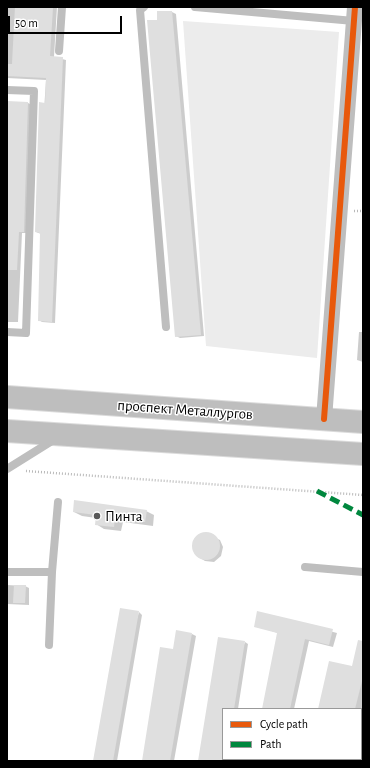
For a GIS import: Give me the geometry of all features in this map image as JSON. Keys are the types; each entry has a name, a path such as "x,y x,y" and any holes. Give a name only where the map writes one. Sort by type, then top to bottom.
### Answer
{"main road":[{"name":"проспект Металлургов","path":"7,397 363,422"},
{"path":"7,431 363,454"}],"street":[{"path":"324,419 354,14"}],"lane":[{"path":"59,51 62,7"},
{"path":"144,7 140,10 166,328"},
{"path":"195,7 354,14"},
{"path":"7,90 34,91 26,333 7,332"},
{"path":"7,469 63,434"},
{"path":"49,646 52,572 58,502"},
{"path":"305,567 363,572"},
{"path":"7,572 52,572"}],"path":[{"path":"23,470 363,495"}],"shaded area":[{"path":"183,21 339,32 317,358 206,346"}],"building":[{"path":"15,7 53,7 50,56 63,57 52,322 38,321 40,233 35,232 39,102 45,103 46,78 7,76 7,64 12,64"},
{"path":"157,11 172,11 201,335 175,337 147,20 157,20"},
{"path":"7,101 28,102 24,232 19,232 17,270 7,270"},
{"path":"74,500 147,510 145,522 115,518 114,527 95,525 96,515 73,512"},
{"path":"206,532 216,536 220,546 216,556 206,560 196,556 192,546 196,536"},
{"path":"14,585 26,585 25,603 13,603"},
{"path":"120,608 139,611 113,761 93,761"},
{"path":"257,611 333,629 329,645 305,639 290,708 262,708 277,633 254,627"},
{"path":"176,630 192,633 170,761 142,761 160,647 173,649"},
{"path":"218,637 245,641 234,708 222,708 223,761 198,761"},
{"path":"358,640 363,641 363,677 355,708 318,708 329,661 352,666"}],"marked path":[{"path":"317,491 363,515"}],"cycle path":[{"path":"324,419 355,7"}],"place":[{"name":"Пинта","path":"97,516"}]}
